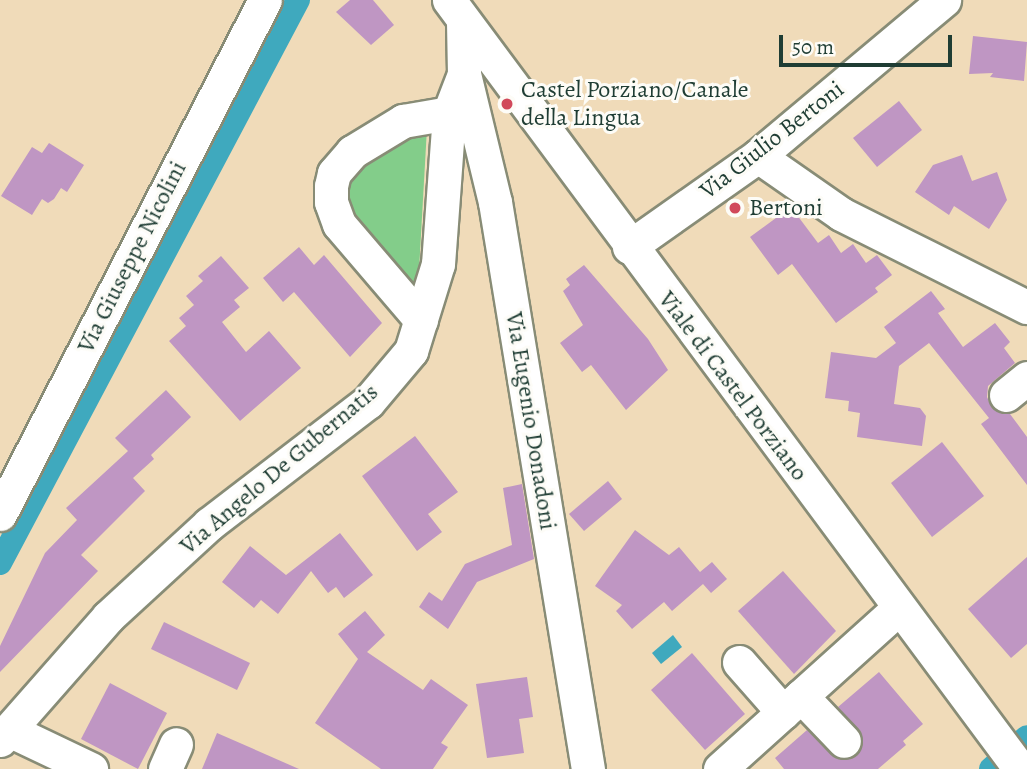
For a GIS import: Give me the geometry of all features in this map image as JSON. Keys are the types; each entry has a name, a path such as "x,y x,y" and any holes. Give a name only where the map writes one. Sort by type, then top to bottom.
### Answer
{"street":[{"name":"Via Giuseppe Nicolini","path":"0,514 265,0"},
{"name":"Via Giulio Bertoni","path":"629,247 758,156 944,0"},
{"name":"Via Angelo De Gubernatis","path":"4,735 108,617 209,524 368,402 411,351 438,264 449,113 464,74 456,10"},
{"name":"Viale di Castel Porziano","path":"456,10 629,247 1020,769"},
{"name":"Via Eugenio Donadoni","path":"464,74 495,202 588,769"},
{"path":"421,320 339,224 331,202 331,186 334,173 352,152 403,121 449,113"},
{"path":"758,156 841,214 1027,307"},
{"path":"739,763 792,704 899,608"},
{"path":"739,662 844,741"},
{"path":"4,735 92,769"}],"green space":[{"path":"427,128 418,288 346,203 344,173 352,162"}],"water":[{"path":"673,635 682,647 661,664 652,653"}],"building":[{"path":"350,0 373,0 394,25 371,45 336,12"},
{"path":"973,36 1027,42 1024,81 990,77 993,73 969,74"},
{"path":"899,101 922,130 877,167 853,138"},
{"path":"49,143 84,165 67,192 61,188 48,203 42,199 32,215 1,196 32,147 42,153"},
{"path":"962,155 972,181 997,172 1007,200 989,229 954,206 949,215 915,192 933,165"},
{"path":"791,207 818,243 829,235 841,253 853,244 866,263 877,255 892,275 875,288 878,292 836,323 792,264 778,275 750,237"},
{"path":"299,247 314,265 324,255 382,323 350,357 294,292 283,302 263,278"},
{"path":"221,256 249,288 234,300 240,307 222,322 246,352 269,331 301,368 240,421 169,341 186,326 179,318 194,305 186,296 203,281 198,276"},
{"path":"584,265 648,339 668,370 626,410 591,365 582,372 560,343 583,325 563,291 570,285 566,279"},
{"path":"931,291 945,309 938,313 963,347 995,323 1010,342 1004,348 1015,363 988,386 987,397 992,408 1010,414 1027,437 1027,485 981,424 989,418 929,343 899,366 894,404 920,408 926,416 922,446 857,437 860,413 848,411 849,401 825,398 831,352 876,358 896,343 884,327"},
{"path":"166,390 191,417 151,455 154,459 133,478 145,491 81,555 98,571 0,672 0,646 45,553 77,520 66,508 128,451 115,438"},
{"path":"415,436 458,492 428,514 442,532 417,551 362,476"},
{"path":"942,442 984,496 932,537 891,483"},
{"path":"608,481 622,499 584,531 569,514"},
{"path":"522,484 534,559 477,582 448,629 419,607 429,592 442,601 465,564 512,545 503,488"},
{"path":"635,530 669,555 679,547 700,572 712,562 727,579 711,593 703,584 672,611 664,602 632,629 616,611 622,605 595,586"},
{"path":"340,533 373,575 344,598 336,587 328,593 311,571 278,614 261,600 254,608 222,582 250,546 286,575"},
{"path":"1027,557 1027,644 1011,658 968,609"},
{"path":"783,571 836,631 794,674 738,611"},
{"path":"365,611 385,635 367,652 423,690 431,679 468,705 441,743 448,747 433,769 381,769 315,723 358,659 338,634"},
{"path":"164,622 250,663 237,690 151,649"},
{"path":"692,653 745,714 705,750 651,690"},
{"path":"879,672 923,724 903,741 906,745 878,769 784,769 775,758 807,730 838,759 858,754 862,736 838,707"},
{"path":"527,677 533,717 519,719 524,753 487,758 476,684"},
{"path":"110,683 167,713 138,769 81,739"},
{"path":"217,733 299,769 202,769"}],"waterway":[{"path":"0,563 298,0"},
{"path":"991,769 1027,737"}],"place":[{"name":"Castel Porziano/Canale della Lingua","path":"507,104"},
{"name":"Bertoni","path":"735,208"}]}
